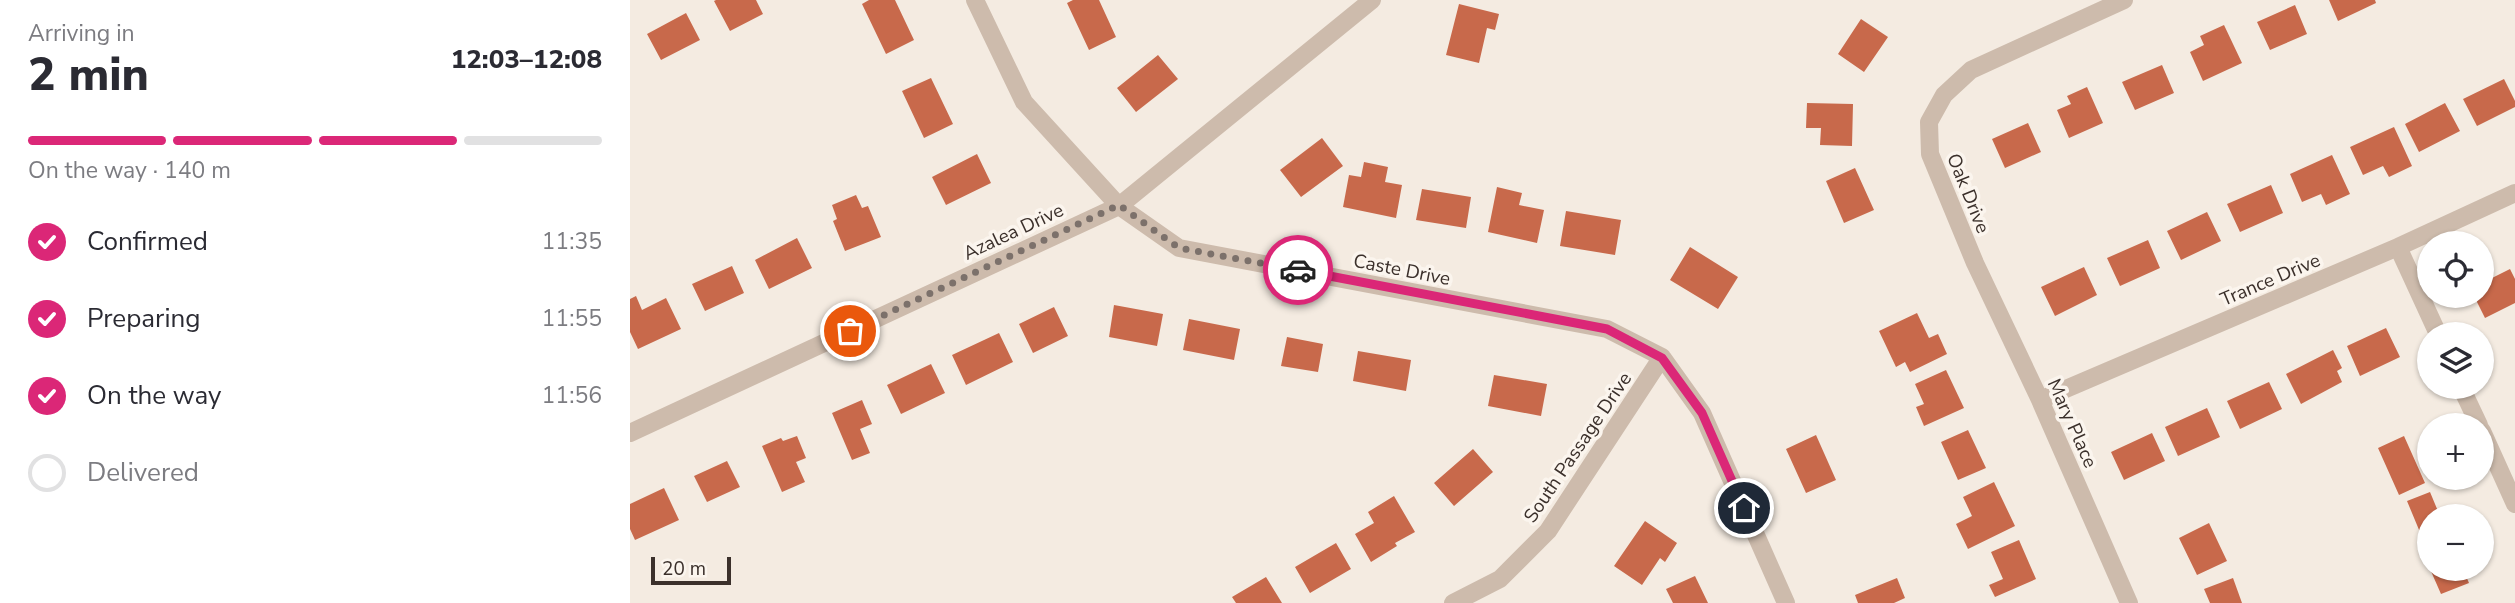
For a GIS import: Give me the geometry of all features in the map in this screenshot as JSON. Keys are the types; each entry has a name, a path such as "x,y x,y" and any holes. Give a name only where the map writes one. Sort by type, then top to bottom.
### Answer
{"street":[{"name":"Caste Drive","path":"975,0 1024,102 1119,205 1179,248 1607,329 1662,358 1702,413 1786,603"},
{"name":"Azalea Drive","path":"630,433 1119,205 1372,0"},
{"name":"Oak Drive","path":"1975,263 1930,154 1929,122 1944,95 1971,70 2124,0"},
{"name":"Trance Drive","path":"2040,400 2398,247 2515,193"},
{"path":"2398,247 2432,322"},
{"name":"Mary Place","path":"1975,263 2040,400 2129,603"},
{"name":"South Passage Drive","path":"1452,603 1500,579 1548,531 1662,358"},
{"path":"2494,458 2515,504"}],"building":[{"path":"756,0 763,14 730,31 714,1"},
{"path":"869,0 895,0 914,40 886,54 862,4"},
{"path":"1073,0 1099,0 1116,37 1089,50 1067,3"},
{"path":"2329,0 2375,0 2376,3 2338,21"},
{"path":"1459,4 1499,14 1495,30 1487,28 1479,63 1446,55"},
{"path":"2295,5 2307,34 2270,50 2257,22"},
{"path":"686,13 700,40 661,60 647,34"},
{"path":"1861,19 1888,37 1864,72 1838,54"},
{"path":"2224,25 2242,63 2203,81 2190,52 2204,45 2200,36"},
{"path":"1158,55 1178,79 1136,112 1117,88"},
{"path":"2162,65 2174,93 2135,110 2122,82"},
{"path":"931,78 953,124 924,138 902,91"},
{"path":"2504,79 2515,101 2515,107 2477,126 2463,99"},
{"path":"2087,87 2103,123 2069,138 2057,110 2071,104 2067,96"},
{"path":"1807,103 1853,104 1852,146 1820,145 1821,128 1806,128"},
{"path":"2445,103 2460,131 2419,152 2405,124"},
{"path":"2028,123 2041,152 2005,168 1992,139"},
{"path":"2394,127 2412,166 2389,177 2383,166 2363,175 2350,147"},
{"path":"1322,138 1343,166 1301,197 1280,170"},
{"path":"977,154 991,183 946,205 932,177"},
{"path":"2332,155 2350,194 2326,205 2321,194 2302,202 2290,174"},
{"path":"1364,162 1388,167 1385,182 1402,185 1396,218 1343,207 1349,175 1361,177"},
{"path":"1855,168 1874,210 1844,223 1826,181"},
{"path":"2271,185 2283,213 2240,232 2227,204"},
{"path":"1497,187 1522,193 1519,205 1544,210 1537,243 1488,232"},
{"path":"1422,189 1471,197 1466,228 1416,220"},
{"path":"856,195 862,208 868,206 881,237 845,251 833,221 837,219 832,205"},
{"path":"1566,211 1621,220 1615,255 1560,246"},
{"path":"2207,212 2221,241 2181,260 2167,231"},
{"path":"797,238 812,268 769,289 755,260"},
{"path":"2148,240 2160,268 2120,286 2107,258"},
{"path":"1690,247 1738,277 1718,309 1670,280"},
{"path":"732,266 744,293 705,311 692,284"},
{"path":"2084,267 2097,295 2055,316 2041,287"},
{"path":"2510,269 2515,279 2515,303 2485,318 2480,308 2494,308 2494,277"},
{"path":"636,296 642,310 666,298 681,329 638,349 630,332 630,299"},
{"path":"1114,305 1163,314 1157,346 1109,337"},
{"path":"1054,307 1068,336 1033,353 1019,324"},
{"path":"1917,313 1929,338 1938,334 1947,354 1910,372 1905,362 1896,367 1879,331"},
{"path":"1189,319 1240,329 1234,360 1183,350"},
{"path":"2386,328 2400,357 2360,376 2347,346"},
{"path":"999,333 1013,362 966,385 952,355"},
{"path":"1287,337 1323,344 1318,372 1281,366"},
{"path":"2333,350 2342,368 2337,371 2342,382 2301,404 2286,374"},
{"path":"1358,351 1411,360 1406,391 1353,381"},
{"path":"931,364 945,393 901,414 887,385"},
{"path":"1946,370 1964,408 1924,426 1916,407 1924,404 1915,384"},
{"path":"1494,375 1547,384 1541,416 1488,406"},
{"path":"2269,382 2282,409 2240,429 2227,401"},
{"path":"862,400 872,424 860,429 870,453 852,460 832,413"},
{"path":"2207,408 2220,437 2178,456 2165,427"},
{"path":"1968,430 1986,468 1958,480 1941,442"},
{"path":"2152,433 2165,461 2124,480 2111,452"},
{"path":"1816,435 1836,480 1806,493 1786,449"},
{"path":"797,436 806,458 796,462 805,482 782,492 762,446 781,438 783,441"},
{"path":"2404,436 2417,465 2417,487 2399,495 2378,448"},
{"path":"1473,449 1493,472 1454,506 1434,483"},
{"path":"727,461 740,487 707,502 694,476"},
{"path":"1994,482 2015,526 1968,549 1956,524 1972,516 1963,497"},
{"path":"664,488 679,520 635,540 630,529 630,504"},
{"path":"2430,492 2435,504 2417,504 2417,525 2407,501"},
{"path":"1394,496 1415,532 1395,543 1397,546 1371,562 1355,534 1374,523 1368,512"},
{"path":"1645,521 1677,543 1665,562 1660,558 1642,585 1614,566"},
{"path":"2209,523 2227,561 2197,575 2179,538"},
{"path":"2019,540 2036,579 1995,597 1989,585 2003,579 1991,552"},
{"path":"1336,543 1351,569 1310,593 1295,567"},
{"path":"1695,576 1708,603 1673,603 1666,589"},
{"path":"1266,577 1282,603 1236,603 1232,597"},
{"path":"1897,578 1905,598 1894,603 1858,603 1855,595"},
{"path":"2233,578 2242,603 2210,603 2204,589"},
{"path":"2435,581 2468,581 2469,583 2441,594"}],"way so far":[{"path":"850,331 1119,205 1179,248 1298,270"}],"route":[{"path":"1298,270 1607,329 1662,358 1702,413 1744,508"}]}
